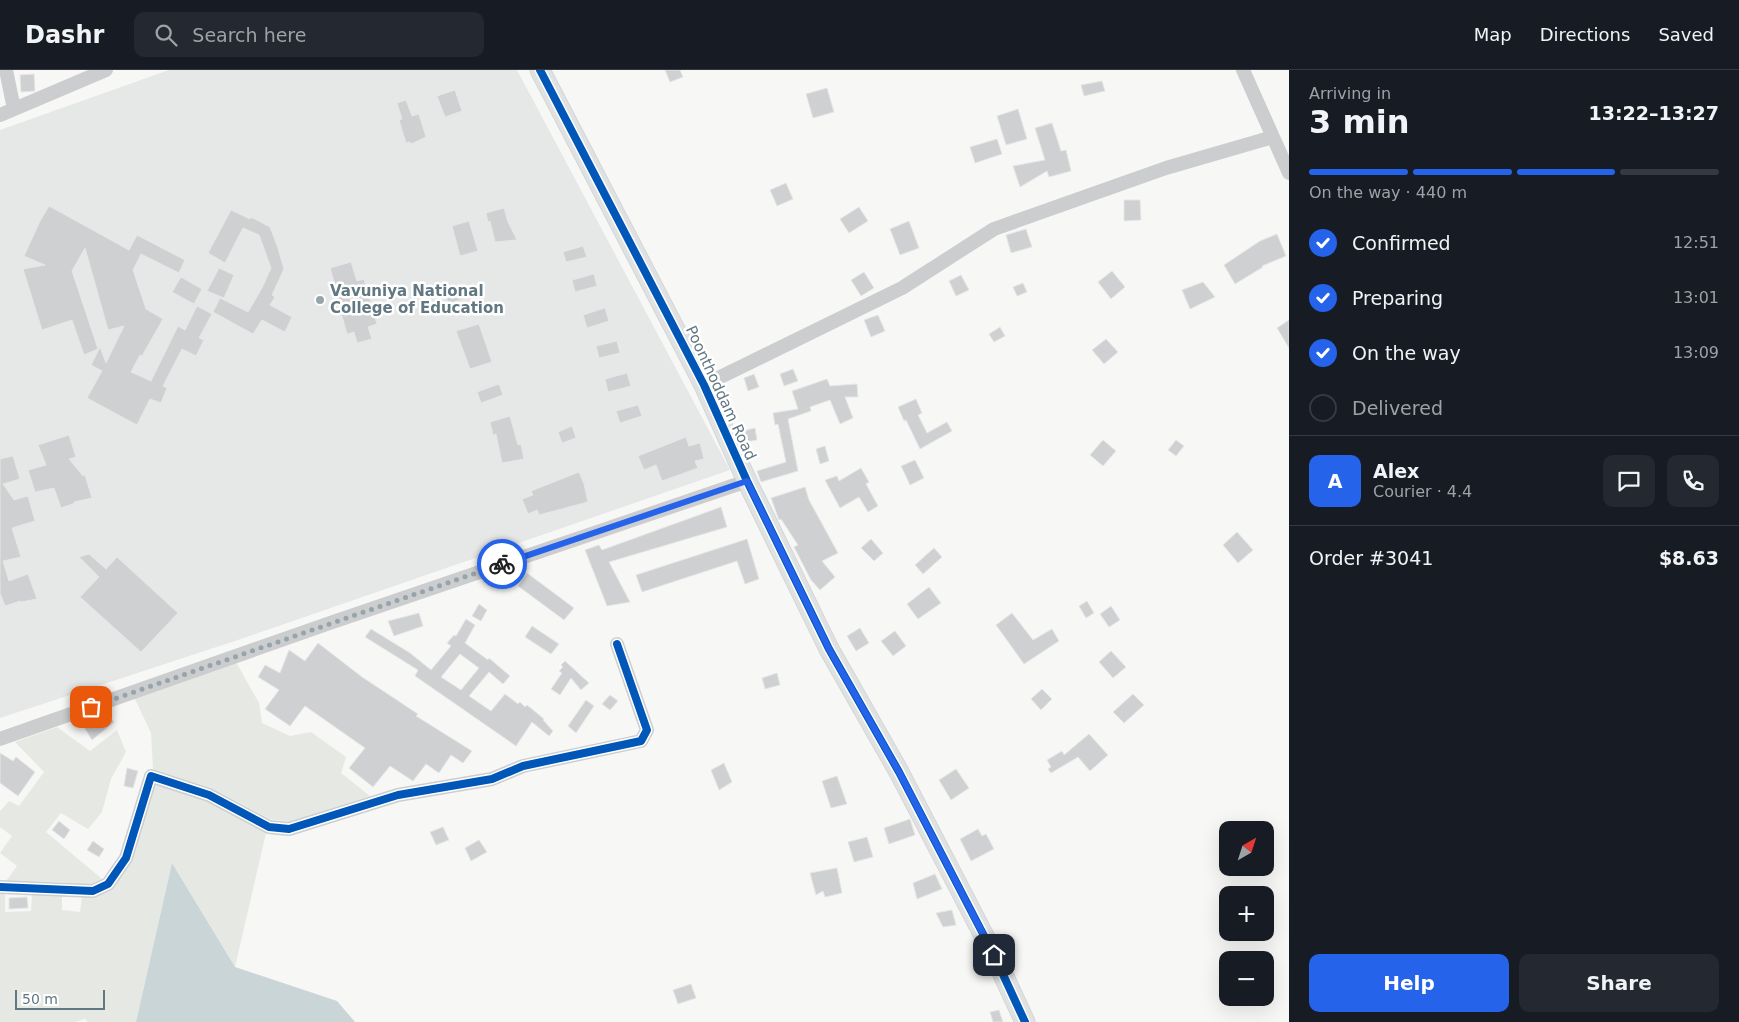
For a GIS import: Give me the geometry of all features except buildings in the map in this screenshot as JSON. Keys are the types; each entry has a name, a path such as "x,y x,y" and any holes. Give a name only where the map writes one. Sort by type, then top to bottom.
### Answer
{"street":[{"path":"6,70 14,109"},
{"path":"0,115 77,76 106,70"},
{"name":"Poonthoddam Road","path":"540,70 704,385 747,481 829,649 899,772 994,955 1025,1022"},
{"path":"1243,70 1289,173"},
{"path":"704,385 902,288 994,229 1166,168 1273,137"},
{"path":"0,739 337,621 747,481"},
{"path":"0,887 93,891 108,884 126,858 151,776 209,795 269,826 289,828 398,795 492,779 523,766 642,741 647,730 617,644"}],"shaded area":[{"name":"Vavuniya National College of Education","path":"169,70 517,70 730,470 238,640 0,718 0,130"},
{"path":"236,662 259,703 262,723 290,736 311,732 346,757 341,773 370,796 289,822 270,819 211,788 153,769 151,733 134,697"},
{"path":"57,727 90,751 117,730 126,752 111,779 102,812 88,829 61,813 46,832 102,879 90,885 59,882 6,881 17,866 0,853 12,836 0,827 0,811 9,801 19,806 44,772 15,742"},
{"path":"155,783 206,801 266,833 235,967 172,863 136,1022 88,1022 85,1019 75,1022 0,1022 0,890 5,890 5,912 31,911 32,895 62,896 62,910 80,912 82,896 111,887"},
{"path":"172,863 235,967 337,1001 355,1022 136,1022"}],"cycle path":[{"path":"540,70 704,385 747,481 829,649 899,772 994,955 1025,1022"},
{"path":"0,887 93,891 108,884 126,858 151,776 209,795 269,827 289,829 398,795 492,779 523,766 641,741 647,730 617,644"}],"way so far":[{"path":"91,707 502,564"}],"place":[{"name":"Vavuniya National College of Education","path":"320,300"}],"route":[{"path":"502,564 747,481 829,649 899,772 994,955"}]}
